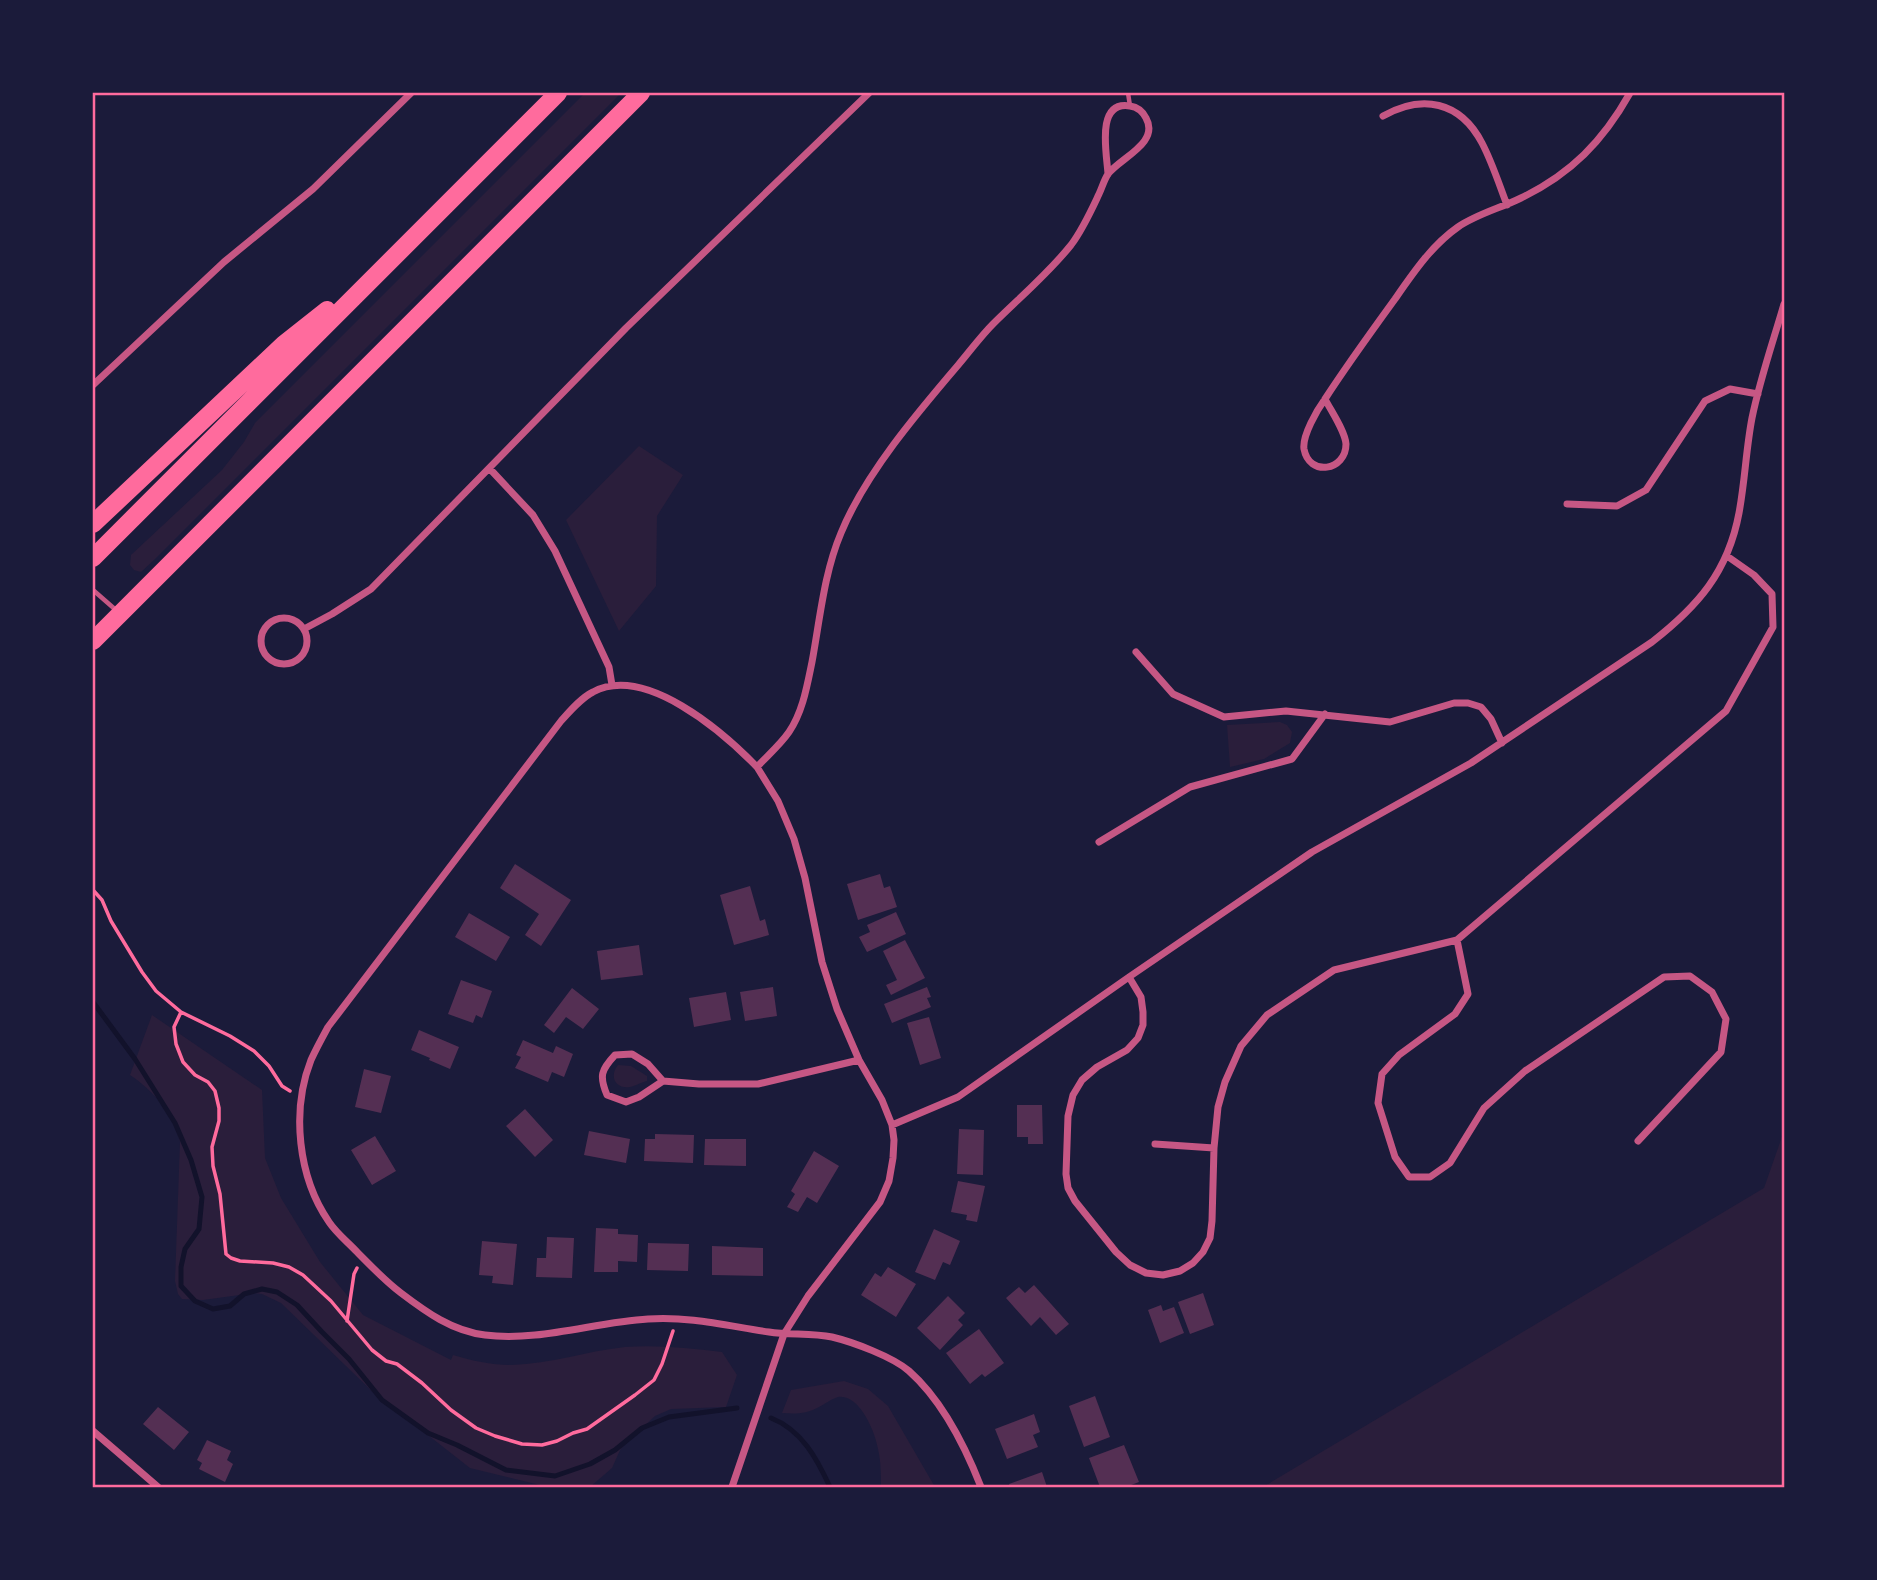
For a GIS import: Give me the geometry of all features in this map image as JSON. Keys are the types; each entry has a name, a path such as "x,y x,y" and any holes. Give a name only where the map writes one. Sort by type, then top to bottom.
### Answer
{"highway":[{"path":"93,558 558,93"},
{"path":"93,641 641,93"},
{"path":"93,524 284,344 398,253"}],"street":[{"path":"93,386 223,262 313,189 411,93"},
{"path":"304,629 372,589 626,328 869,93"},
{"path":"1325,399 1346,444 1340,460 1334,466 1325,468 1316,466 1308,459 1304,450 1317,411 1364,339 1431,252 1459,226 1560,177 1586,154 1605,132 1630,93"},
{"path":"1383,116 1398,108 1418,103 1441,106 1454,113 1465,121 1481,140 1507,205"},
{"path":"757,767 789,732 801,709 830,565 840,533 856,501 880,464 964,357 1072,244 1108,174 1145,141 1149,133 1149,124 1139,109 1121,106 1107,118 1105,127 1108,174"},
{"path":"892,1125 958,1097 1312,852 1502,743 1652,642 1680,620 1716,578 1727,556 1740,512 1752,419 1784,304"},
{"path":"1567,504 1617,506 1646,490 1705,401 1730,389 1758,394"},
{"path":"490,469 533,515 555,551 609,667 612,685"},
{"path":"1129,977 1141,997 1143,1025 1138,1038 1127,1050 1097,1067 1082,1080 1073,1095 1068,1116 1066,1174 1072,1195 1116,1252 1130,1265 1146,1273 1163,1275 1180,1271 1193,1263 1210,1238 1218,1107 1225,1082 1241,1046 1267,1015 1334,970 1457,940 1726,712 1773,627 1772,594 1754,575 1727,556"},
{"path":"282,618 295,620 304,629 307,642 303,654 292,662 279,664 268,657 261,646 262,633 269,622 282,618"},
{"path":"1136,652 1172,694 1224,717 1286,711 1390,722 1454,704 1468,703 1481,707 1491,719 1502,743"},
{"path":"732,1487 784,1334 808,1296 880,1202 889,1181 894,1158 892,1125 837,1009 822,962 794,839 778,801 757,767 733,742 659,692 631,685 612,685 593,692 561,721 328,1027 306,1076 300,1128 307,1180 317,1202 331,1224 391,1286 431,1315 458,1328 484,1335 513,1336 649,1319 697,1320 784,1334 831,1337 872,1350 907,1370 934,1397 957,1436 981,1487"},
{"path":"1099,842 1191,787 1292,759 1325,714"},
{"path":"1457,940 1468,994 1455,1014 1399,1055 1382,1074 1378,1103 1395,1157 1409,1177 1430,1177 1450,1163 1484,1108 1525,1071 1664,977 1690,976 1713,992 1726,1019 1721,1052 1638,1141"},
{"path":"663,1082 648,1064 632,1054 615,1055 603,1067 602,1082 607,1095 626,1102 663,1082 758,1084 859,1060"},
{"path":"1155,1144 1214,1148"},
{"path":"93,1431 158,1487"}],"lane":[{"path":"1128,93 1130,106"},
{"path":"93,590 120,614"}],"path":[{"path":"181,1012 254,1051 269,1066 282,1086 302,1099"},
{"path":"347,1321 354,1274 364,1259"}],"shaded area":[{"path":"585,93 621,93 154,560 141,572 134,570 130,565 131,555 222,470 255,423"},
{"path":"639,446 683,475 657,516 656,586 619,631 566,520"},
{"path":"1280,722 1287,725 1292,732 1290,743 1264,759 1230,767 1227,725"},
{"path":"152,1015 262,1090 265,1158 281,1198 320,1262 363,1315 451,1360 453,1355 490,1363 526,1364 637,1346 722,1352 737,1375 726,1407 671,1409 655,1416 620,1450 612,1468 590,1487 548,1487 470,1468 379,1398 281,1303 254,1293 203,1300 182,1299 175,1281 180,1142 173,1122 161,1104 147,1088 130,1075"},
{"path":"618,1065 631,1066 647,1076 647,1081 630,1087 617,1084 614,1073"},
{"path":"1784,1131 1784,1487 1263,1487 1764,1188"},
{"path":"844,1381 868,1389 888,1406 935,1487 881,1487 880,1459 874,1433 853,1401 838,1397 805,1412 782,1413 791,1390"}],"building":[{"path":"515,864 571,900 541,946 525,935 539,914 500,888"},
{"path":"880,874 884,888 890,886 897,907 858,920 847,884"},
{"path":"750,886 760,921 765,919 769,935 734,945 720,895"},
{"path":"896,912 906,934 867,952 859,937 870,932 867,925"},
{"path":"469,913 510,937 496,961 455,937"},
{"path":"905,940 925,978 891,995 886,985 897,980 883,951"},
{"path":"639,945 643,975 601,980 597,951"},
{"path":"461,980 492,991 482,1018 476,1015 473,1023 448,1014"},
{"path":"773,987 777,1016 745,1021 740,992"},
{"path":"927,987 931,997 927,998 931,1007 892,1023 884,1004"},
{"path":"572,988 599,1009 583,1029 566,1017 554,1033 544,1025"},
{"path":"726,992 731,1020 694,1027 689,998"},
{"path":"929,1017 941,1058 920,1065 907,1023"},
{"path":"419,1030 459,1047 450,1069 411,1050"},
{"path":"523,1040 553,1053 556,1046 573,1054 564,1077 552,1072 548,1082 515,1068 521,1057 516,1055"},
{"path":"364,1069 391,1076 381,1113 355,1107"},
{"path":"1017,1105 1042,1105 1043,1144 1028,1144 1028,1137 1017,1137"},
{"path":"525,1109 553,1140 535,1157 506,1126"},
{"path":"959,1129 984,1130 983,1175 957,1174"},
{"path":"589,1131 630,1139 626,1163 584,1155"},
{"path":"655,1134 694,1135 693,1163 644,1161 645,1139 655,1139"},
{"path":"375,1136 396,1171 372,1185 351,1150"},
{"path":"705,1139 746,1139 746,1166 704,1165"},
{"path":"814,1151 839,1166 817,1203 807,1197 798,1212 787,1207 795,1194 791,1191"},
{"path":"958,1181 985,1186 977,1222 966,1220 967,1215 951,1212"},
{"path":"596,1228 618,1229 618,1234 638,1235 637,1262 618,1261 618,1272 594,1272"},
{"path":"934,1229 960,1241 950,1265 943,1262 935,1280 915,1272"},
{"path":"547,1237 574,1238 572,1278 536,1277 537,1258 546,1258"},
{"path":"482,1241 517,1244 513,1285 492,1283 493,1276 479,1275"},
{"path":"648,1243 689,1244 688,1271 647,1270"},
{"path":"712,1246 763,1248 763,1276 712,1275"},
{"path":"888,1267 916,1284 896,1317 861,1295 875,1273 881,1277"},
{"path":"1034,1285 1069,1324 1056,1335 1040,1317 1031,1326 1006,1298 1019,1287 1025,1293"},
{"path":"1203,1293 1214,1325 1190,1334 1178,1302"},
{"path":"948,1296 965,1313 958,1320 963,1325 940,1350 917,1328"},
{"path":"1161,1305 1163,1311 1174,1307 1184,1333 1160,1343 1148,1310"},
{"path":"979,1329 1004,1363 985,1377 982,1374 970,1384 946,1353"},
{"path":"1095,1396 1110,1437 1084,1447 1069,1406"},
{"path":"158,1407 189,1432 174,1450 143,1424"},
{"path":"1034,1414 1040,1432 1033,1435 1038,1447 1007,1459 995,1429"},
{"path":"207,1440 231,1451 227,1460 233,1464 225,1482 199,1469 202,1463 197,1460"},
{"path":"1124,1445 1139,1482 1126,1487 1100,1487 1089,1458"},
{"path":"1042,1472 1047,1487 1010,1487 1009,1484"}],"waterway":[{"path":"93,1002 135,1059 175,1123 191,1160 202,1197 199,1229 185,1249 181,1286 195,1301 213,1309 230,1306 244,1294 262,1289 277,1292 297,1305 349,1359 382,1400 428,1433 506,1470 555,1476 590,1464 615,1450 642,1428 669,1417 737,1408"},
{"path":"771,1418 782,1423 807,1446 830,1487"}]}
